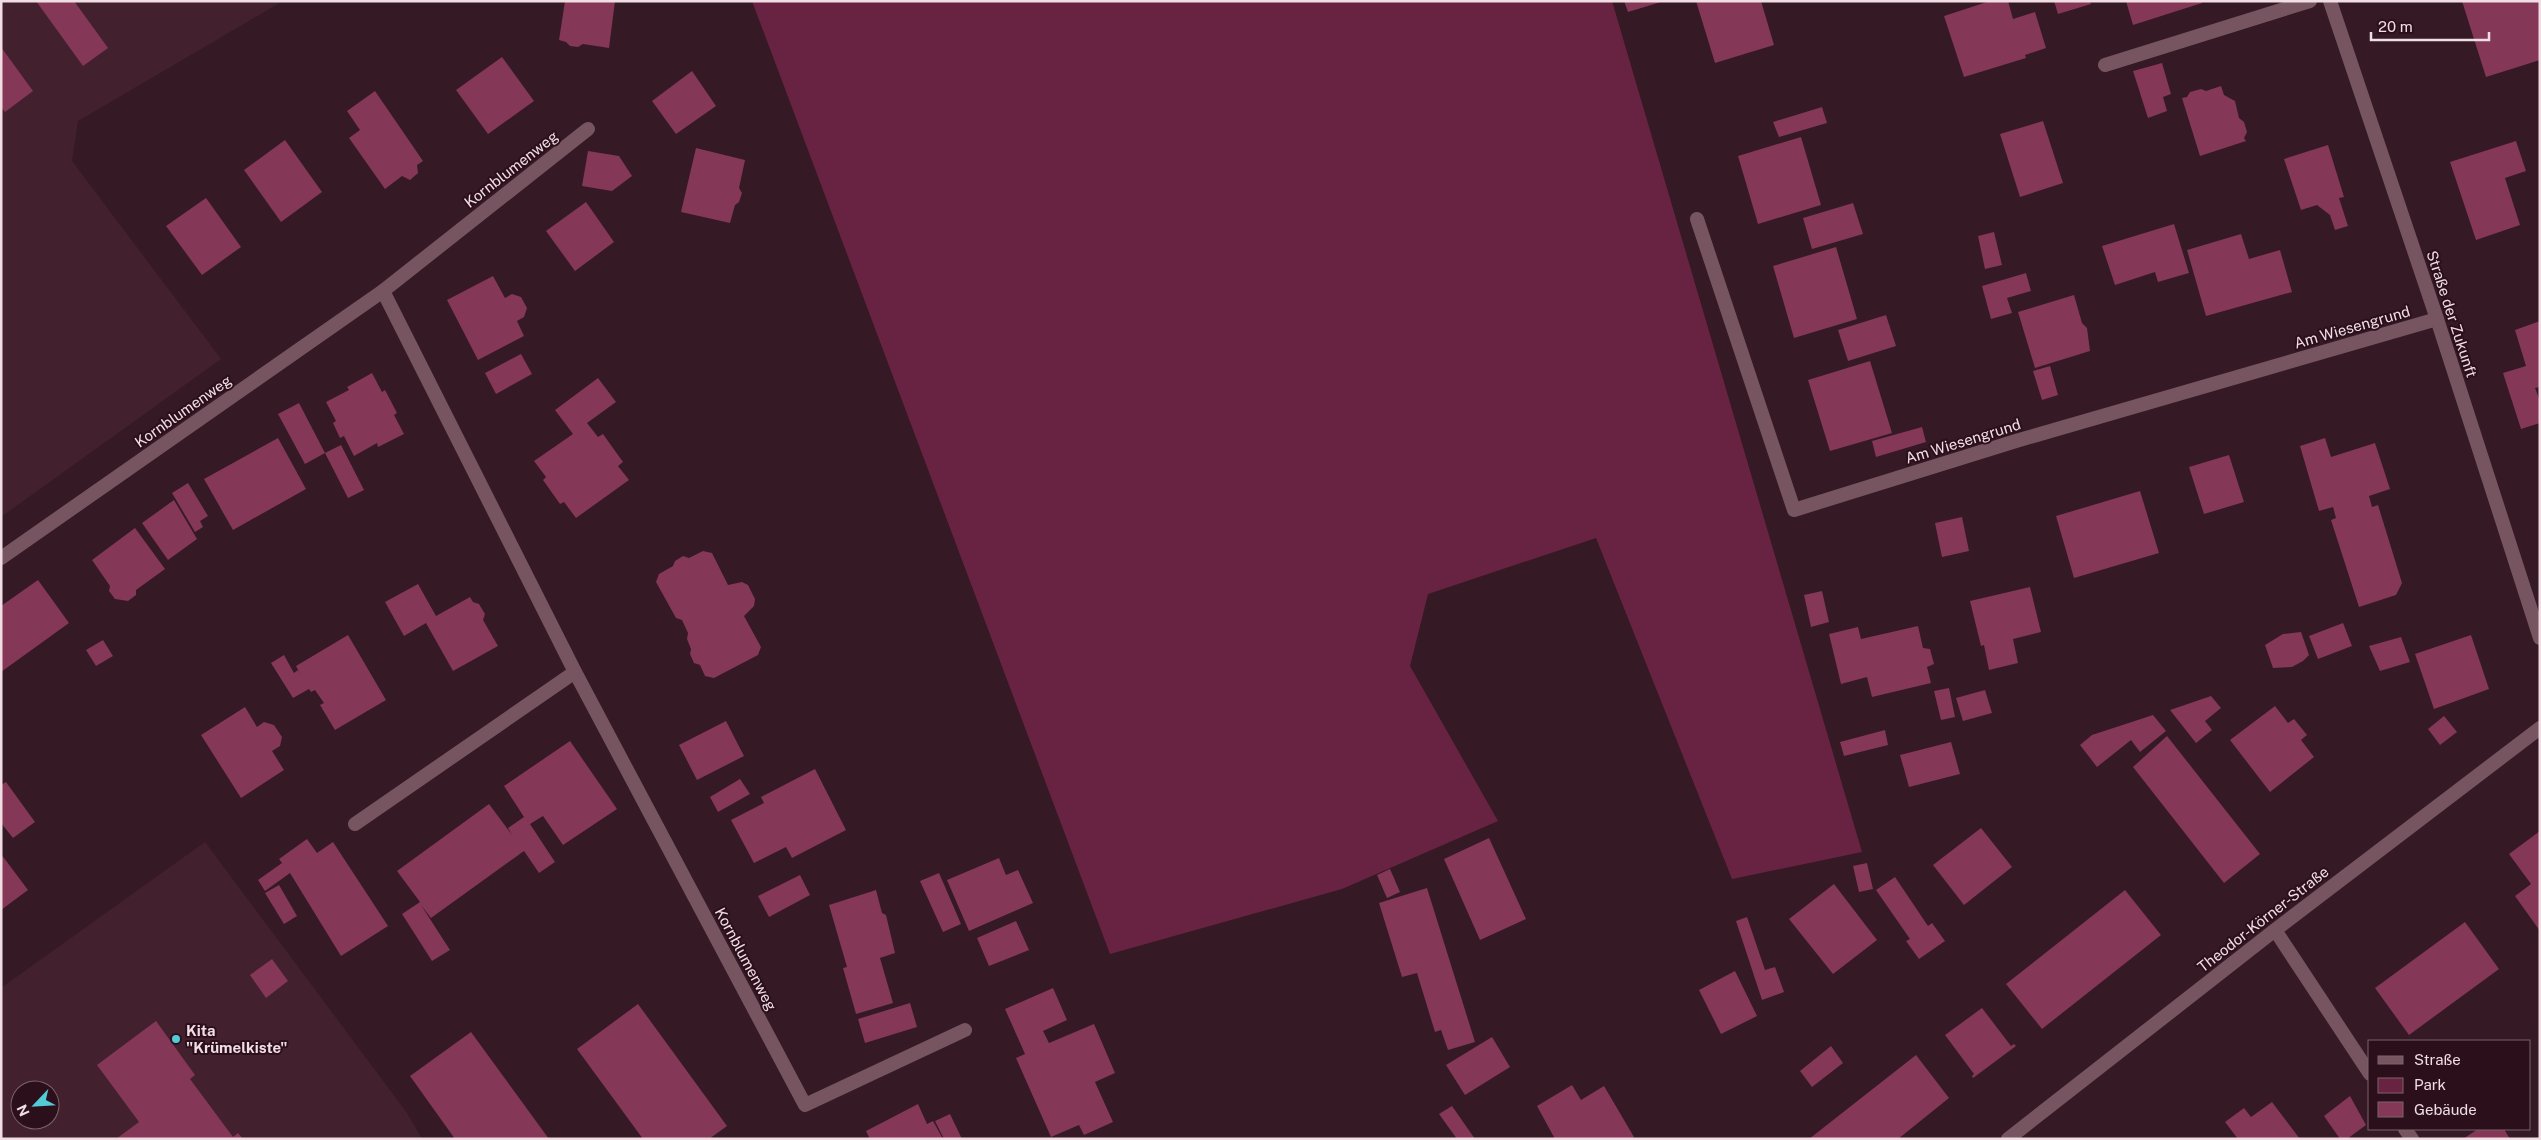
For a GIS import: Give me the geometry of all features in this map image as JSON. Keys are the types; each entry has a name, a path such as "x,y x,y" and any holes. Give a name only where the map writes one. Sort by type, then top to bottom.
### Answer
{"street":[{"path":"2105,65 2310,1"},
{"name":"Straße der Zukunft","path":"2330,1 2438,319 2540,638"},
{"name":"Kornblumenweg","path":"1,558 383,291 588,129"},
{"name":"Am Wiesengrund","path":"1697,218 1794,510 2016,441 2438,319"},
{"name":"Kornblumenweg","path":"383,291 575,672 805,1105 965,1030"},
{"path":"355,824 575,672"},
{"name":"Theodor-Körner-Straße","path":"2008,1139 2275,930 2540,728"},
{"path":"2275,930 2368,1071"}],"shaded area":[{"path":"1,1 283,1 78,121 72,161 221,359 1,517"},
{"name":"Kita \"Krümelkiste\"","path":"205,842 407,1113 422,1139 1,1138 1,988"}],"green space":[{"path":"752,1 1612,1 1862,852 1732,879 1596,538 1428,594 1410,666 1498,821 1342,889 1110,954"}],"building":[{"path":"36,1 74,1 108,48 83,66"},
{"path":"565,1 615,1 609,48 583,44 578,47 570,46 566,42 559,40"},
{"path":"1624,1 1661,1 1661,2 1628,12"},
{"path":"1696,1 1761,1 1774,45 1715,63"},
{"path":"1990,1 2008,1 2013,19 2035,12 2046,48 2025,55 2026,58 1964,77 1944,16"},
{"path":"2054,1 2090,1 2091,4 2058,14"},
{"path":"2126,1 2202,1 2202,3 2133,25"},
{"path":"2462,1 2540,1 2540,60 2486,77"},
{"path":"1,47 33,91 5,112 1,107"},
{"path":"502,57 534,101 488,134 456,90"},
{"path":"2162,63 2171,94 2163,97 2167,111 2148,118 2133,71"},
{"path":"692,71 716,106 676,134 652,101"},
{"path":"2221,86 2224,95 2235,101 2239,118 2244,122 2247,132 2244,138 2246,141 2200,156 2182,98 2187,97 2190,92 2201,89 2206,91"},
{"path":"375,91 423,161 417,165 418,173 410,180 402,176 385,189 349,138 360,130 347,111"},
{"path":"1822,107 1827,123 1779,137 1773,122"},
{"path":"2043,121 2063,183 2020,197 2000,134"},
{"path":"1801,137 1821,205 1758,224 1738,156"},
{"path":"285,140 322,192 281,222 244,170"},
{"path":"2516,141 2526,171 2505,178 2520,225 2476,240 2450,162"},
{"path":"2328,145 2344,197 2339,198 2348,226 2335,230 2330,215 2317,205 2301,210 2284,159"},
{"path":"696,148 745,160 739,188 742,193 739,202 735,205 730,223 681,212"},
{"path":"588,151 619,156 632,176 612,191 582,186"},
{"path":"206,198 241,247 202,275 166,226"},
{"path":"586,202 614,242 575,271 546,231"},
{"path":"1853,203 1863,234 1812,249 1803,218"},
{"path":"2174,224 2189,273 2158,282 2155,272 2115,285 2102,246"},
{"path":"1994,232 2002,265 1985,269 1978,236"},
{"path":"2241,234 2249,259 2280,250 2292,292 2206,316 2187,250"},
{"path":"1836,247 1857,319 1794,338 1773,266"},
{"path":"2026,273 2031,291 2007,298 2012,313 1991,319 1982,286"},
{"path":"493,276 505,298 512,294 521,297 527,308 524,317 517,321 524,336 478,360 447,300"},
{"path":"2074,295 2082,323 2087,328 2090,351 2035,368 2018,312"},
{"path":"1886,315 1896,346 1848,361 1838,330"},
{"path":"2540,321 2540,387 2535,388 2540,401 2540,423 2521,429 2503,373 2526,366 2515,330"},
{"path":"521,354 532,374 496,394 485,373"},
{"path":"1870,361 1892,433 1830,451 1808,380"},
{"path":"2050,366 2058,395 2042,400 2033,371"},
{"path":"372,373 382,392 385,390 397,413 394,415 404,434 378,447 377,443 354,456 344,436 340,438 333,423 336,421 326,402 349,390 347,387"},
{"path":"598,378 616,402 587,423 598,437 603,434 623,462 618,466 629,480 576,518 564,502 560,504 543,480 546,477 534,461 573,434 555,410"},
{"path":"299,403 325,453 305,464 278,414"},
{"path":"1922,427 1926,442 1876,457 1872,441"},
{"path":"278,438 306,489 233,530 204,479"},
{"path":"2325,438 2331,457 2375,443 2390,489 2369,496 2372,507 2378,505 2402,583 2396,595 2359,607 2331,520 2336,518 2333,507 2319,511 2300,446"},
{"path":"341,445 364,490 348,498 325,453"},
{"path":"2229,455 2244,502 2204,514 2189,467"},
{"path":"188,483 208,516 200,521 203,527 195,532 172,493"},
{"path":"2140,491 2159,553 2074,578 2056,516"},
{"path":"174,500 197,539 168,560 142,523"},
{"path":"1962,517 1969,551 1942,557 1935,523"},
{"path":"135,528 165,569 136,590 136,595 128,601 115,599 109,591 110,586 92,560"},
{"path":"703,551 712,553 728,585 742,582 748,585 755,599 754,606 744,616 761,647 758,655 714,678 705,676 700,665 694,663 687,639 688,633 682,620 676,618 656,582 659,574 673,566 675,561 683,556 689,558"},
{"path":"38,580 69,623 1,672 1,606"},
{"path":"418,584 436,616 470,597 473,602 479,604 485,614 483,620 498,646 453,671 426,623 404,636 385,602"},
{"path":"2030,587 2041,632 2013,639 2018,663 1989,670 1984,645 1981,646 1970,601"},
{"path":"1822,591 1829,622 1811,627 1804,595"},
{"path":"2343,623 2352,646 2318,659 2309,636"},
{"path":"1918,626 1923,648 1930,649 1934,664 1927,667 1931,683 1872,697 1867,677 1841,684 1829,634 1858,627 1861,639"},
{"path":"2301,632 2309,655 2292,667 2273,668 2265,645 2283,634"},
{"path":"348,635 386,700 335,730 320,705 324,703 315,690 311,692 309,689 293,698 271,663 284,655 294,673 298,670 303,679 296,666"},
{"path":"2471,635 2489,689 2434,709 2415,654"},
{"path":"2401,637 2410,662 2380,671 2369,646"},
{"path":"103,640 113,656 96,666 86,650"},
{"path":"1949,688 1955,717 1941,720 1934,691"},
{"path":"1985,690 1992,713 1963,721 1956,698"},
{"path":"2211,696 2221,708 2205,721 2212,730 2196,743 2170,710"},
{"path":"2275,706 2288,723 2294,719 2307,735 2301,740 2314,757 2270,792 2230,740"},
{"path":"245,707 257,727 264,722 274,725 282,737 280,746 272,751 284,770 241,798 201,735"},
{"path":"2153,715 2166,731 2140,752 2131,740 2097,767 2080,745 2092,735"},
{"path":"2444,716 2457,732 2440,745 2428,729"},
{"path":"726,721 744,756 697,780 679,745"},
{"path":"1885,730 1888,745 1844,756 1840,742"},
{"path":"2167,736 2260,854 2224,883 2133,767"},
{"path":"570,741 617,809 563,845 543,816 530,824 555,862 539,873 524,851 431,918 421,905 450,950 432,961 402,914 420,902 397,871 489,804 512,835 508,828 524,817 504,786"},
{"path":"1951,742 1960,774 1909,787 1900,755"},
{"path":"815,769 846,830 792,858 786,847 754,863 731,820 764,803 761,797"},
{"path":"740,779 750,794 718,812 710,797"},
{"path":"6,782 35,822 13,838 1,823 1,785"},
{"path":"1981,828 2012,867 1964,905 1933,865"},
{"path":"2540,831 2540,931 2515,896 2531,884 2509,854"},
{"path":"1489,838 1526,919 1480,940 1444,859"},
{"path":"307,839 317,853 333,842 388,926 341,956 290,873 265,891 258,880 282,863 279,859"},
{"path":"1,854 28,890 1,910"},
{"path":"999,858 1006,875 1018,870 1033,903 969,931 947,880"},
{"path":"1867,863 1873,889 1859,892 1853,866"},
{"path":"1390,869 1400,892 1387,898 1377,875"},
{"path":"939,873 961,924 943,932 920,881"},
{"path":"800,875 810,895 769,917 758,896"},
{"path":"1895,877 1928,926 1932,923 1945,941 1919,959 1906,941 1910,939 1876,890"},
{"path":"1834,884 1877,940 1833,974 1789,919"},
{"path":"279,885 297,916 284,924 265,893"},
{"path":"1427,888 1475,1042 1448,1050 1441,1030 1435,1032 1417,973 1402,977 1379,903"},
{"path":"876,890 882,913 886,915 895,953 880,958 893,1003 856,1014 843,968 847,967 829,905"},
{"path":"2125,890 2161,935 2042,1029 2006,984"},
{"path":"1747,917 1765,970 1775,967 1784,992 1762,1000 1736,921"},
{"path":"1016,921 1029,950 989,966 977,938"},
{"path":"2465,922 2499,969 2409,1035 2375,988"},
{"path":"272,959 288,981 266,998 250,975"},
{"path":"1735,971 1757,1016 1721,1034 1699,990"},
{"path":"1053,988 1067,1020 1043,1031 1049,1043 1094,1024 1115,1073 1095,1082 1113,1122 1084,1135 1079,1125 1051,1137 1016,1058 1025,1054 1005,1009"},
{"path":"910,1003 917,1027 865,1043 858,1019"},
{"path":"638,1004 727,1126 709,1139 643,1139 577,1049"},
{"path":"1982,1008 2011,1046 2014,1044 2016,1046 1973,1078 1974,1074 1945,1035"},
{"path":"156,1021 195,1075 190,1079 233,1137 238,1133 243,1139 116,1139 139,1122 97,1065"},
{"path":"471,1032 549,1139 455,1139 410,1076"},
{"path":"1492,1037 1510,1067 1465,1095 1446,1065"},
{"path":"1831,1046 1843,1063 1812,1087 1800,1071"},
{"path":"1916,1055 1949,1098 1898,1139 1809,1139"},
{"path":"1572,1085 1581,1100 1604,1086 1634,1137 1631,1139 1555,1139 1537,1106"},
{"path":"2350,1096 2366,1125 2347,1139 2340,1139 2324,1116"},
{"path":"2272,1102 2300,1139 2238,1139 2225,1122 2244,1108 2251,1117"},
{"path":"918,1104 927,1124 933,1121 943,1139 870,1139 866,1131"},
{"path":"1452,1106 1475,1139 1457,1139 1439,1114"},
{"path":"950,1114 962,1139 944,1139 935,1121"},
{"path":"2476,1130 2505,1130 2510,1139 2463,1139"}],"place":[{"name":"Kita \"Krümelkiste\"","path":"176,1039"}]}
